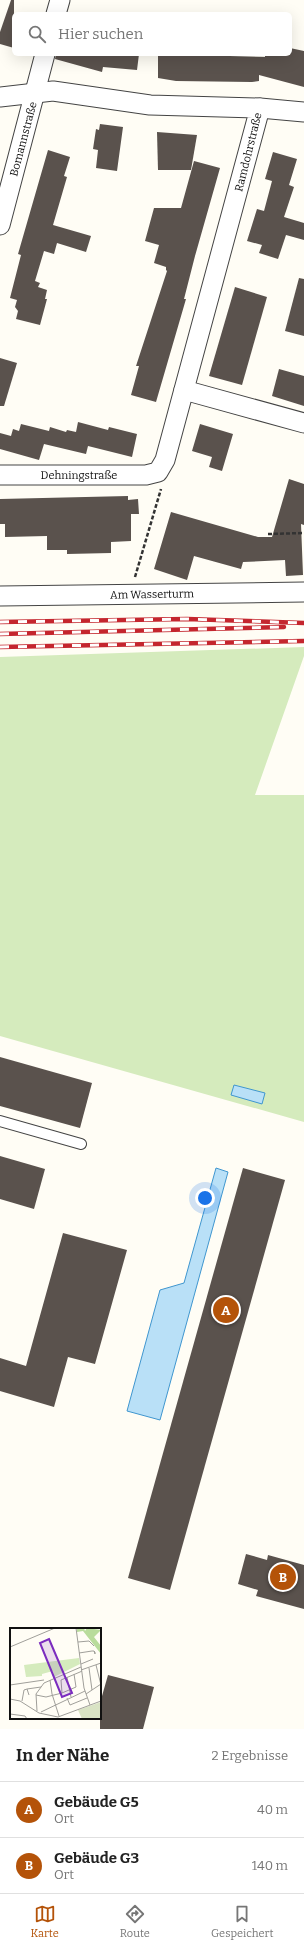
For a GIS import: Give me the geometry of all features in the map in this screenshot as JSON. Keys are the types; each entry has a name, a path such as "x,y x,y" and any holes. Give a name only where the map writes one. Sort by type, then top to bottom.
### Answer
{"street":[{"path":"57,12 60,0"},
{"name":"Bomannstraße","path":"0,225 45,56"},
{"name":"Ramdohrstraße","path":"0,96 53,91 150,105 260,108 165,460 158,472"},
{"path":"260,108 304,112"},
{"path":"184,390 304,423"},
{"name":"Dehningstraße","path":"0,475 146,475 158,472"},
{"name":"Am Wasserturm","path":"0,596 304,592"}],"lane":[{"path":"0,1121 80,1144"}],"path":[{"path":"130,594 161,489 158,472"},
{"path":"268,534 304,533"}],"green space":[{"path":"304,647 304,656 255,795 304,795 304,1122 0,1036 0,657"}],"water":[{"path":"234,1085 265,1093 262,1104 231,1095"},
{"path":"216,1168 228,1172 160,1420 127,1411 160,1290 184,1283"}],"building":[{"path":"11,0 14,0 14,12 12,12 12,47 0,44 0,32"},
{"path":"292,48 304,51 304,87 259,75 259,81 252,82 176,81 158,78 158,56 292,56"},
{"path":"56,56 139,56 137,70 103,67 102,72 55,59"},
{"path":"100,124 123,127 117,171 96,168 98,150 93,149 96,129 99,130"},
{"path":"157,132 197,135 191,170 158,170"},
{"path":"48,150 70,157 64,176 67,177 53,225 91,236 86,252 57,243 54,254 44,251 35,281 40,283 38,287 47,290 45,299 47,299 40,325 16,319 18,311 15,307 17,300 10,298 21,255 18,254"},
{"path":"273,152 297,159 289,185 294,187 284,217 304,223 304,240 286,235 278,259 259,253 262,245 247,241 257,209 264,211 272,181 265,179"},
{"path":"194,161 220,168 195,256 184,299 186,299 156,402 131,395 139,366 136,366 167,271 166,267 154,263 159,245 145,241 154,208 181,208"},
{"path":"299,278 304,279 304,336 285,331"},
{"path":"235,287 267,297 242,385 209,376"},
{"path":"0,358 17,363 4,406 0,406"},
{"path":"279,369 304,376 304,406 272,396"},
{"path":"78,422 108,430 109,427 137,434 132,457 88,446 86,454 44,444 39,460 0,449 0,433 11,436 13,429 19,431 21,424 49,431 50,427 66,432 67,430 76,432"},
{"path":"200,424 233,434 222,471 209,467 212,457 192,451"},
{"path":"289,479 304,484 304,525 301,524 303,575 286,576 285,560 243,562 241,569 194,556 187,580 154,569 171,512 258,537 272,537"},
{"path":"128,496 128,500 138,499 139,514 131,514 131,541 111,542 111,553 67,554 67,550 47,550 47,536 5,537 5,524 0,524 0,499"},
{"path":"0,1057 92,1083 80,1128 0,1106"},
{"path":"0,1156 45,1169 34,1209 0,1199"},
{"path":"243,1168 285,1180 170,1590 128,1578"},
{"path":"63,1233 127,1250 95,1364 68,1357 54,1407 0,1391 0,1358 26,1366"},
{"path":"246,1554 267,1560 268,1555 304,1565 304,1609 256,1596 258,1590 238,1584"},
{"path":"108,1675 154,1687 143,1729 100,1729 101,1700"}],"railway":[{"path":"0,622 187,619 304,623"},
{"path":"0,634 284,627"},
{"path":"0,647 304,641"}],"place":[{"name":"Gebäude G5","path":"226,1310"},
{"name":"Gebäude G3","path":"283,1577"}]}
